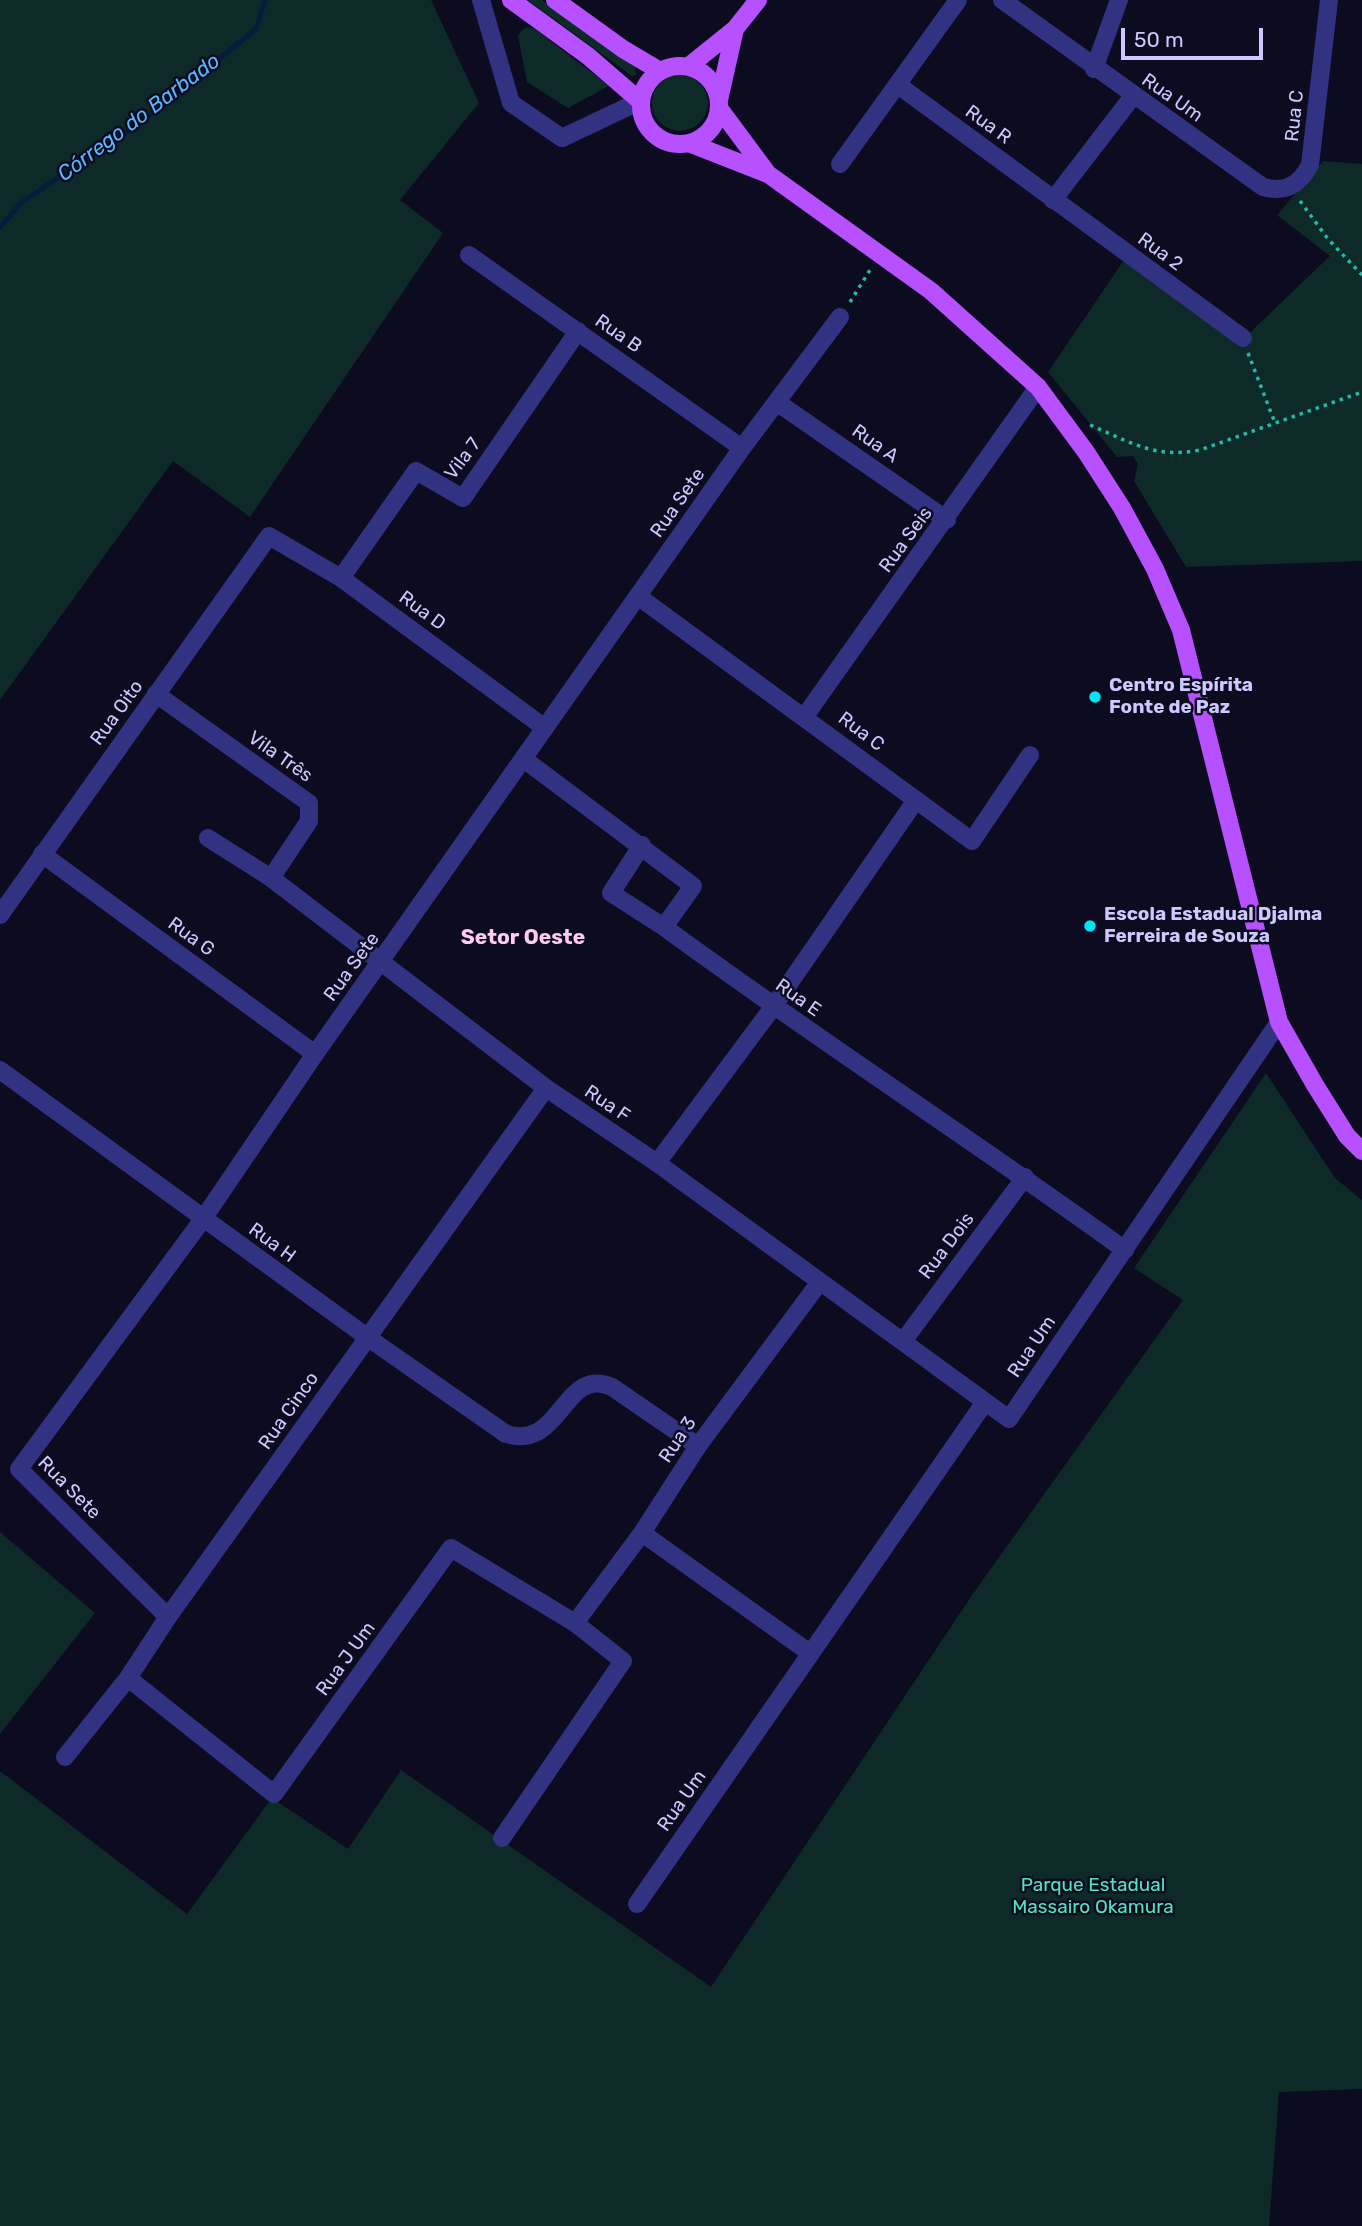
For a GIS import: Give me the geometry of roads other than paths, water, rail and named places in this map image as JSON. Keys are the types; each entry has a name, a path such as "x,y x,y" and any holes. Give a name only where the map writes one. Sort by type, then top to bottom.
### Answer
{"main road":[{"path":"511,0 588,56 640,102"},
{"path":"555,0 623,49 660,71"},
{"path":"690,66 735,29 758,0"},
{"path":"689,143 709,131 719,104 735,29"},
{"path":"768,174 719,104 709,79 690,66 670,66 650,78 640,102 644,122 658,138 668,142 689,143 768,174 880,253 931,291 1038,387 1086,452 1122,508 1155,569 1181,631 1279,1022 1321,1096 1348,1136 1362,1151"}],"street":[{"path":"481,0 512,103 562,138 640,102"},
{"path":"840,164 958,0"},
{"name":"Rua Um","path":"1002,0 1094,69 1263,187 1275,190 1290,188"},
{"path":"1094,69 1119,0"},
{"name":"Rua C","path":"1290,188 1303,178 1310,165 1329,0"},
{"name":"Rua R","path":"898,85 1054,200"},
{"path":"1054,200 1133,96"},
{"name":"Rua 2","path":"1054,200 1242,338"},
{"name":"Rua B","path":"470,255 742,448"},
{"name":"Rua Sete","path":"168,1617 19,1469 204,1219 315,1054 382,963 742,448 840,317"},
{"name":"Vila 7","path":"341,578 416,471 463,498 578,331"},
{"name":"Rua Seis","path":"805,716 947,520 1038,387"},
{"name":"Rua A","path":"778,402 947,520"},
{"name":"Rua D","path":"269,536 341,578 545,728"},
{"name":"Rua Oito","path":"0,915 269,536"},
{"name":"Rua C","path":"639,597 805,716 972,841 1030,755"},
{"name":"Vila Três","path":"156,694 309,803 309,821 271,878"},
{"path":"525,760 642,845 693,886 664,927"},
{"path":"657,1163 773,1007 916,800"},
{"name":"Rua F","path":"208,838 271,878 546,1088 657,1163 819,1283 904,1340 985,1402"},
{"name":"Rua E","path":"642,845 611,893 664,927 773,1007 1025,1177 1125,1250"},
{"name":"Rua G","path":"42,854 315,1054"},
{"name":"Rua Um","path":"637,1904 985,1402 1009,1419 1279,1022"},
{"name":"Rua H","path":"0,1070 367,1338 506,1434 525,1438 547,1426 580,1387 597,1383 612,1387 698,1446"},
{"name":"Rua Cinco","path":"65,1757 128,1678 168,1617 546,1088"},
{"name":"Rua Dois","path":"904,1340 1025,1177"},
{"name":"Rua 3","path":"575,1623 642,1533 698,1446 819,1283"},
{"path":"642,1533 810,1653"},
{"name":"Rua J Um","path":"128,1678 274,1794 451,1548 575,1623"},
{"path":"502,1838 623,1661 575,1623"}],"waterway":[{"name":"Córrego do Barbado","path":"0,227 22,202 142,121 256,29 265,0"}],"place":[{"name":"Centro Espírita Fonte de Paz","path":"1095,697"},
{"name":"Escola Estadual Djalma Ferreira de Souza","path":"1090,926"}],"district":[{"name":"Setor Oeste","path":"523,938"}],"park label":[{"name":"Parque Estadual Massairo Okamura","path":"1093,1897"}]}
